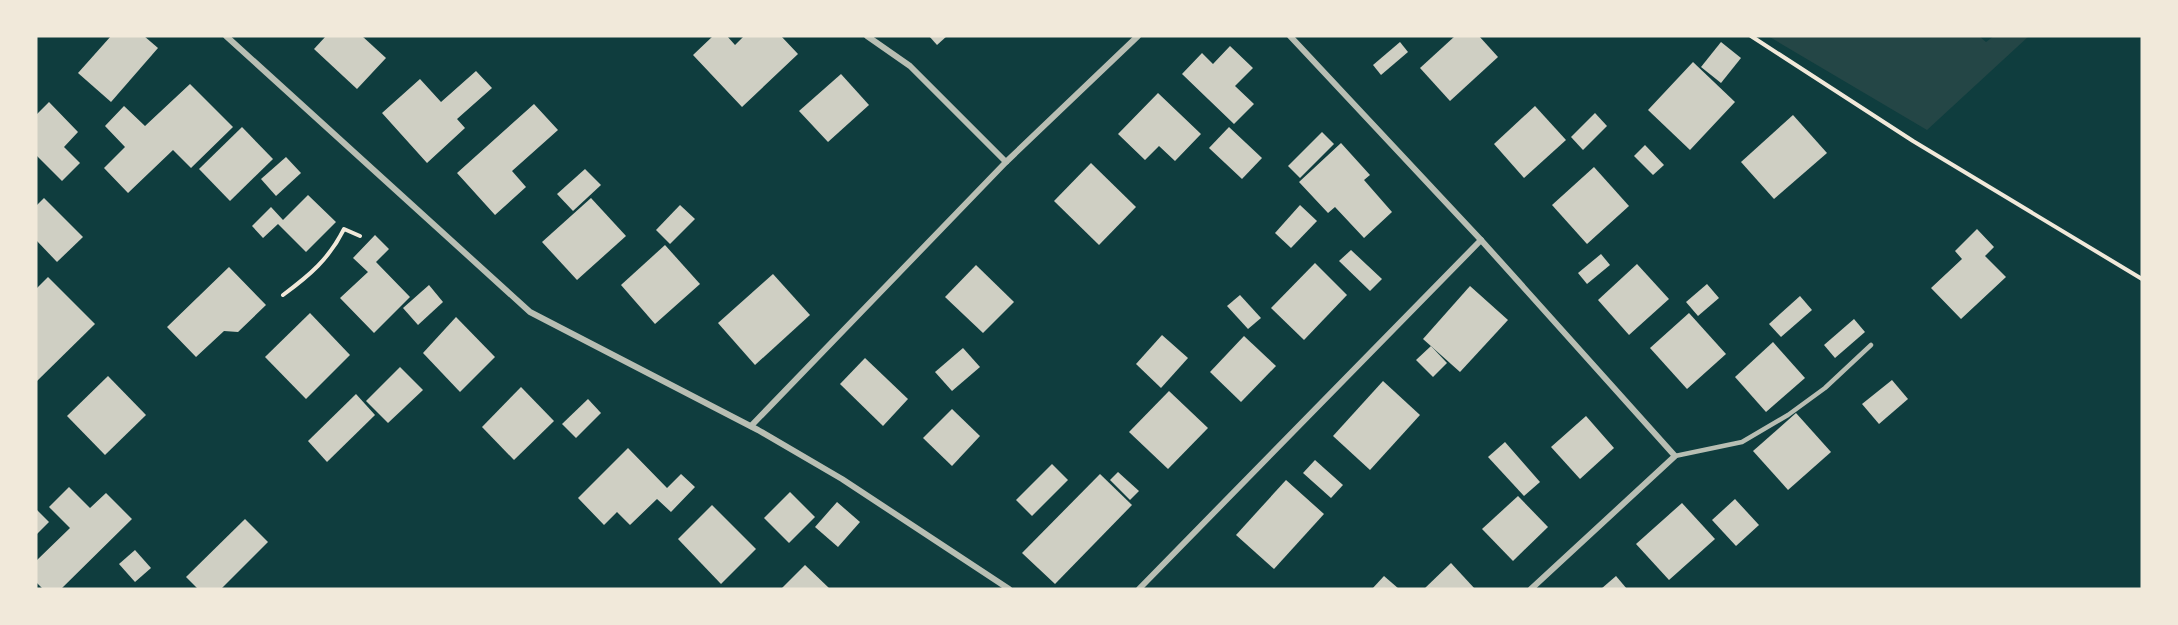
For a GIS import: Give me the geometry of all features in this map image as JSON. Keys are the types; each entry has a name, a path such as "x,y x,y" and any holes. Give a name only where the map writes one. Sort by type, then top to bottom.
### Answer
{"street":[{"path":"226,36 530,312 751,426 842,479 1009,589"},
{"path":"867,36 910,66 1006,162"},
{"path":"751,426 1006,162 1138,36"},
{"path":"1290,36 1481,240 1676,456 1531,589"},
{"path":"1139,589 1481,240"}],"lane":[{"path":"1676,456 1742,442 1788,415 1825,388 1871,345"}],"path":[{"path":"1751,36 1913,141 2142,279"},
{"path":"283,294 310,275 335,247 344,229 360,236"}],"shaded area":[{"path":"1768,36 1979,36 1986,42 1994,36 2029,36 1927,130"}],"building":[{"path":"111,36 144,36 158,48 111,102 78,73"},
{"path":"326,36 362,36 386,58 357,89 314,49"},
{"path":"713,36 727,36 735,45 744,36 781,36 798,54 742,107 693,55"},
{"path":"929,36 947,36 937,45"},
{"path":"1455,36 1479,36 1498,57 1450,101 1420,68"},
{"path":"1400,42 1408,52 1381,75 1373,65"},
{"path":"1721,42 1741,58 1721,83 1701,67"},
{"path":"1230,46 1253,68 1235,86 1254,104 1234,124 1182,74 1202,53 1213,64"},
{"path":"1693,62 1735,102 1690,150 1648,110"},
{"path":"476,71 492,88 457,119 465,128 427,163 382,113 420,79 441,102"},
{"path":"841,74 869,105 828,142 799,111"},
{"path":"190,84 233,127 191,168 173,150 128,193 104,168 125,147 105,126 124,106 145,126"},
{"path":"1158,93 1201,134 1175,161 1159,146 1145,160 1118,134"},
{"path":"49,102 78,132 64,147 80,163 62,181 36,155 36,115"},
{"path":"534,104 558,130 512,171 526,187 495,215 457,173"},
{"path":"1535,106 1566,140 1524,178 1494,144"},
{"path":"1595,113 1607,126 1583,150 1571,137"},
{"path":"1793,115 1827,153 1774,199 1741,162"},
{"path":"242,127 273,159 230,201 199,169"},
{"path":"1229,127 1262,158 1242,179 1209,148"},
{"path":"1322,132 1334,144 1300,178 1288,166"},
{"path":"1341,143 1370,175 1364,180 1392,212 1364,238 1335,207 1328,213 1299,182"},
{"path":"1645,145 1664,165 1653,175 1634,156"},
{"path":"286,157 301,173 276,196 261,179"},
{"path":"1091,163 1136,207 1099,245 1054,201"},
{"path":"1594,167 1629,206 1587,244 1552,205"},
{"path":"585,169 601,185 573,211 557,194"},
{"path":"308,195 336,222 306,252 278,224 263,238 252,226 271,207 283,220"},
{"path":"44,198 83,237 57,262 36,240 36,206"},
{"path":"591,198 626,236 577,280 542,242"},
{"path":"680,205 695,219 670,244 656,230"},
{"path":"1300,205 1317,221 1291,248 1275,233"},
{"path":"1977,229 1994,247 1985,256 2006,277 1961,319 1931,288 1962,259 1955,251"},
{"path":"375,235 389,249 376,262 410,297 374,333 340,298 368,272 353,258"},
{"path":"665,245 700,284 655,324 621,285"},
{"path":"1351,250 1382,279 1370,291 1339,261"},
{"path":"1601,254 1610,265 1587,284 1578,273"},
{"path":"1315,263 1347,295 1304,340 1271,308"},
{"path":"1637,264 1669,299 1629,335 1598,300"},
{"path":"976,265 1014,302 983,333 945,297"},
{"path":"229,267 266,305 238,332 224,331 196,357 167,327"},
{"path":"773,274 810,315 755,365 718,323"},
{"path":"48,277 95,324 36,382 36,289"},
{"path":"1707,284 1719,298 1698,316 1686,302"},
{"path":"429,285 443,302 418,325 403,308"},
{"path":"1470,286 1508,320 1460,372 1423,339"},
{"path":"1240,295 1261,318 1248,329 1227,306"},
{"path":"1800,296 1812,310 1781,337 1769,324"},
{"path":"310,313 350,355 306,399 265,357"},
{"path":"1689,313 1726,354 1687,389 1650,348"},
{"path":"456,317 495,357 460,392 423,353"},
{"path":"1854,319 1865,332 1835,358 1824,345"},
{"path":"1162,335 1188,358 1161,388 1136,364"},
{"path":"1244,336 1276,366 1241,402 1210,372"},
{"path":"1773,342 1805,378 1766,412 1735,377"},
{"path":"1431,346 1447,363 1433,377 1416,360"},
{"path":"963,348 980,367 952,391 935,372"},
{"path":"865,358 908,399 883,426 840,384"},
{"path":"400,367 423,390 388,423 366,401"},
{"path":"108,376 146,415 105,455 67,416"},
{"path":"1892,380 1908,399 1879,424 1862,404"},
{"path":"1383,381 1420,415 1370,470 1333,436"},
{"path":"521,387 554,421 514,460 482,427"},
{"path":"1169,391 1208,428 1168,469 1129,432"},
{"path":"356,394 375,415 327,462 308,441"},
{"path":"588,399 601,413 576,438 562,424"},
{"path":"952,409 980,436 952,466 923,438"},
{"path":"1796,413 1831,452 1788,490 1753,451"},
{"path":"1586,416 1614,448 1580,479 1551,447"},
{"path":"1505,442 1540,482 1524,496 1488,457"},
{"path":"628,448 667,488 681,474 695,487 671,512 657,499 630,525 617,512 604,525 578,498"},
{"path":"1315,460 1343,485 1331,498 1303,473"},
{"path":"1052,464 1068,480 1032,516 1016,500"},
{"path":"1118,472 1139,491 1130,500 1110,480"},
{"path":"1100,474 1132,505 1055,584 1022,553"},
{"path":"1286,480 1324,514 1274,569 1236,535"},
{"path":"69,487 90,508 106,493 132,519 61,589 43,589 36,582 36,561 70,528 49,507"},
{"path":"790,492 815,517 789,543 764,518"},
{"path":"1518,496 1548,527 1513,561 1482,529"},
{"path":"1735,499 1759,525 1736,546 1712,520"},
{"path":"837,502 860,522 838,547 815,527"},
{"path":"1682,503 1715,539 1669,580 1636,544"},
{"path":"712,505 756,549 721,584 678,539"},
{"path":"36,509 49,522 36,535"},
{"path":"245,519 268,542 221,589 198,589 186,577"},
{"path":"135,550 151,568 135,582 119,564"},
{"path":"1451,563 1475,589 1424,589"},
{"path":"805,565 830,589 781,589"},
{"path":"1384,576 1399,589 1372,589"},
{"path":"1616,576 1627,589 1601,589"}]}
